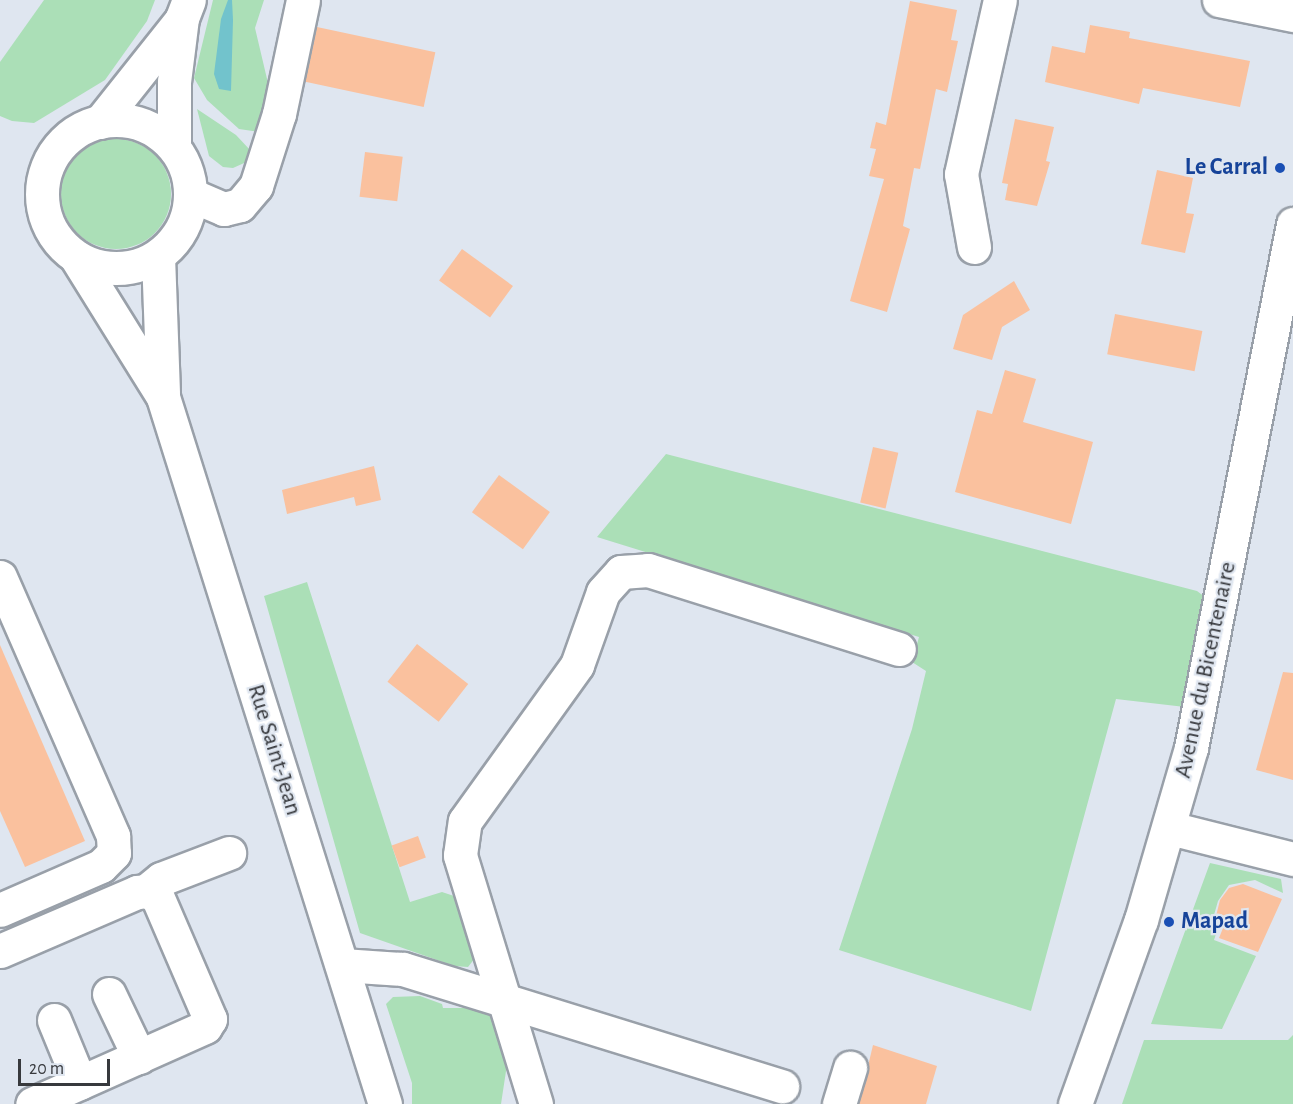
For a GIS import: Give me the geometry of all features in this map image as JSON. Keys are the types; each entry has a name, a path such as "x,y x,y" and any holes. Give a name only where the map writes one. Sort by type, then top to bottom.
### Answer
{"street":[{"path":"190,195 224,209 240,204 256,186 279,114 303,0"},
{"path":"974,248 962,174 1000,0"},
{"path":"1219,0 1293,15"},
{"path":"174,147 141,124 100,122 82,128 54,152 41,189 49,228 76,258 103,268 132,267 158,256 175,239 186,218 190,195 186,170 174,147 174,82 185,9"},
{"path":"100,122 185,9"},
{"name":"Avenue du Bicentenaire","path":"1075,1104 1170,828 1209,667 1293,224"},
{"name":"Rue Saint-Jean","path":"158,256 163,397"},
{"name":"Rue Saint-Jean","path":"76,258 163,397 385,1104"},
{"path":"536,1104 463,874 460,855 465,821 577,664 603,592 621,572 648,570 899,649"},
{"path":"0,577 112,836 114,853 101,866 0,909"},
{"path":"1170,828 1293,859"},
{"path":"146,891 161,879 229,853"},
{"path":"0,951 137,892 146,891 157,896 210,1019 205,1027 32,1104"},
{"path":"342,965 403,969 782,1086"},
{"path":"109,994 139,1057"},
{"path":"54,1020 80,1083"},
{"path":"839,1104 850,1068"}],"green space":[{"path":"44,0 155,0 147,21 105,80 34,123 12,121 0,116 0,62"},
{"path":"213,0 264,0 255,28 272,100 260,132 239,129 207,100 194,78"},
{"path":"197,109 236,135 251,151 253,159 233,168 223,167 209,156"},
{"path":"116,139 137,143 155,155 167,173 171,194 167,215 155,233 137,245 116,249 95,245 77,233 65,215 61,194 65,173 77,155 95,143"},
{"path":"666,454 1197,591 1205,597 1185,707 1116,699 1031,1011 839,950 912,729 926,671 912,662 919,637 597,537"},
{"path":"307,582 410,902 442,892 460,898 475,958 468,967 454,966 360,933 264,596"},
{"path":"1210,863 1281,879 1283,893 1255,880 1229,885 1218,901 1212,922 1219,925 1214,940 1256,956 1222,1029 1151,1024"},
{"path":"420,996 442,1004 443,1008 465,1008 492,1015 508,1058 501,1104 412,1104 412,1083 386,1004 393,997"},
{"path":"1293,1035 1293,1104 1122,1104 1144,1040 1288,1040"}],"water":[{"path":"228,0 232,0 233,20 231,91 219,89 214,74 221,19"}],"building":[{"path":"910,1 957,10 951,40 958,41 947,92 936,89 920,169 914,168 903,226 910,229 887,312 850,301 884,179 869,176 876,149 870,148 876,122 886,125"},
{"path":"1090,25 1130,32 1129,38 1250,61 1240,107 1143,88 1139,104 1045,82 1052,46 1085,53"},
{"path":"317,27 435,52 424,107 305,82"},
{"path":"1015,119 1054,127 1046,161 1050,162 1037,206 1005,200 1008,184 1002,183"},
{"path":"365,152 403,157 397,201 360,197"},
{"path":"1157,170 1193,178 1186,213 1194,214 1185,253 1141,244"},
{"path":"462,249 513,286 490,318 439,281"},
{"path":"1014,281 1030,310 1002,327 992,360 953,349 963,315"},
{"path":"1115,314 1202,331 1195,371 1107,354"},
{"path":"1005,370 1036,379 1023,422 1093,442 1071,524 955,492 977,410 992,414"},
{"path":"873,447 898,453 886,508 860,503"},
{"path":"374,466 381,500 356,506 354,497 287,514 282,490"},
{"path":"499,475 550,512 523,549 472,512"},
{"path":"417,644 468,684 439,722 387,682"},
{"path":"0,645 85,841 25,867 0,811"},
{"path":"1283,672 1293,673 1293,780 1256,770"},
{"path":"418,836 426,858 400,867 392,846"},
{"path":"1243,884 1282,899 1258,952 1219,938 1225,923 1215,920 1220,900 1229,888"},
{"path":"873,1045 937,1066 926,1104 859,1104"}],"place":[{"name":"Le Carral","path":"1280,168"},
{"name":"Mapad","path":"1169,922"}]}
